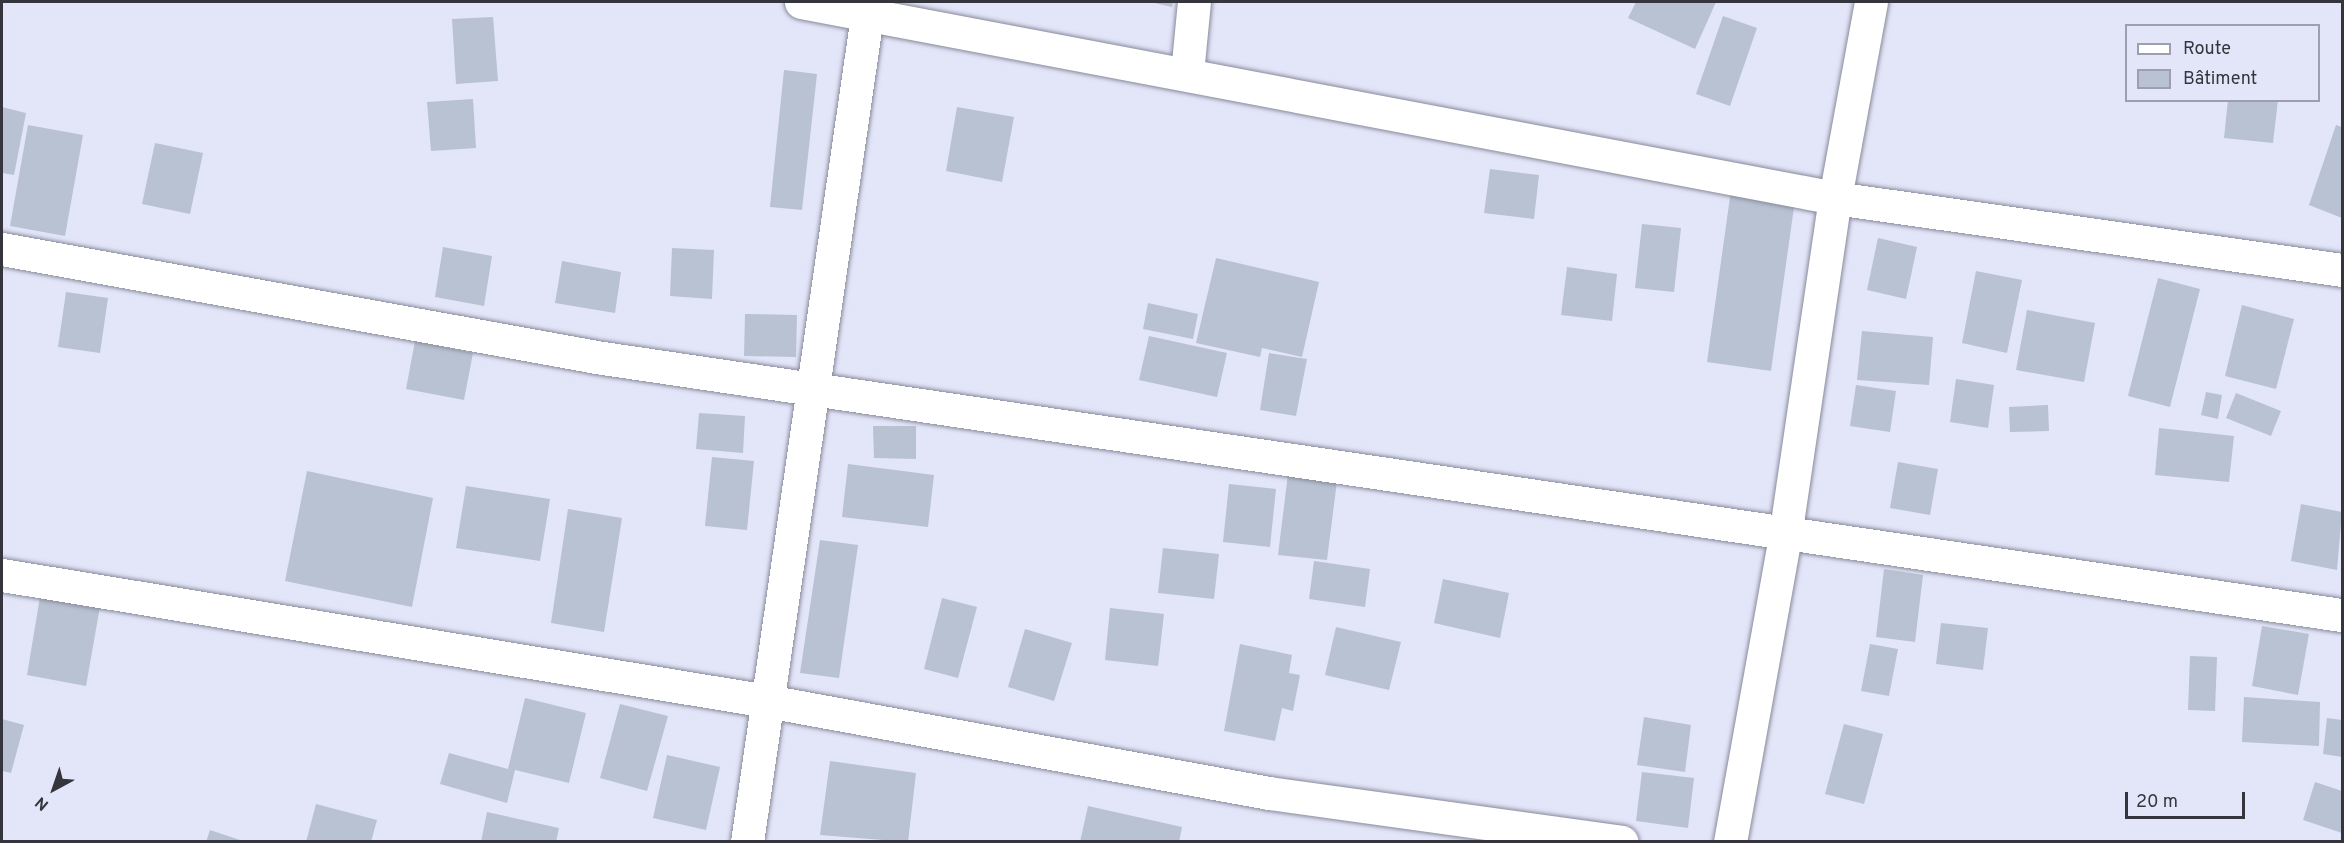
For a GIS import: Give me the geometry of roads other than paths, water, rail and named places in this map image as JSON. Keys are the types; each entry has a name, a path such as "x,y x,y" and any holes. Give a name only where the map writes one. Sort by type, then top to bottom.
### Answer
{"street":[{"path":"801,2 869,7 1187,73 1835,198 2343,270"},
{"path":"1187,73 1194,2"},
{"path":"1731,842 1785,536 1835,198 1871,2"},
{"path":"747,842 869,7"},
{"path":"2,249 596,357 1785,536 2343,615"},
{"path":"2,575 767,701 1269,793 1622,842"}]}
